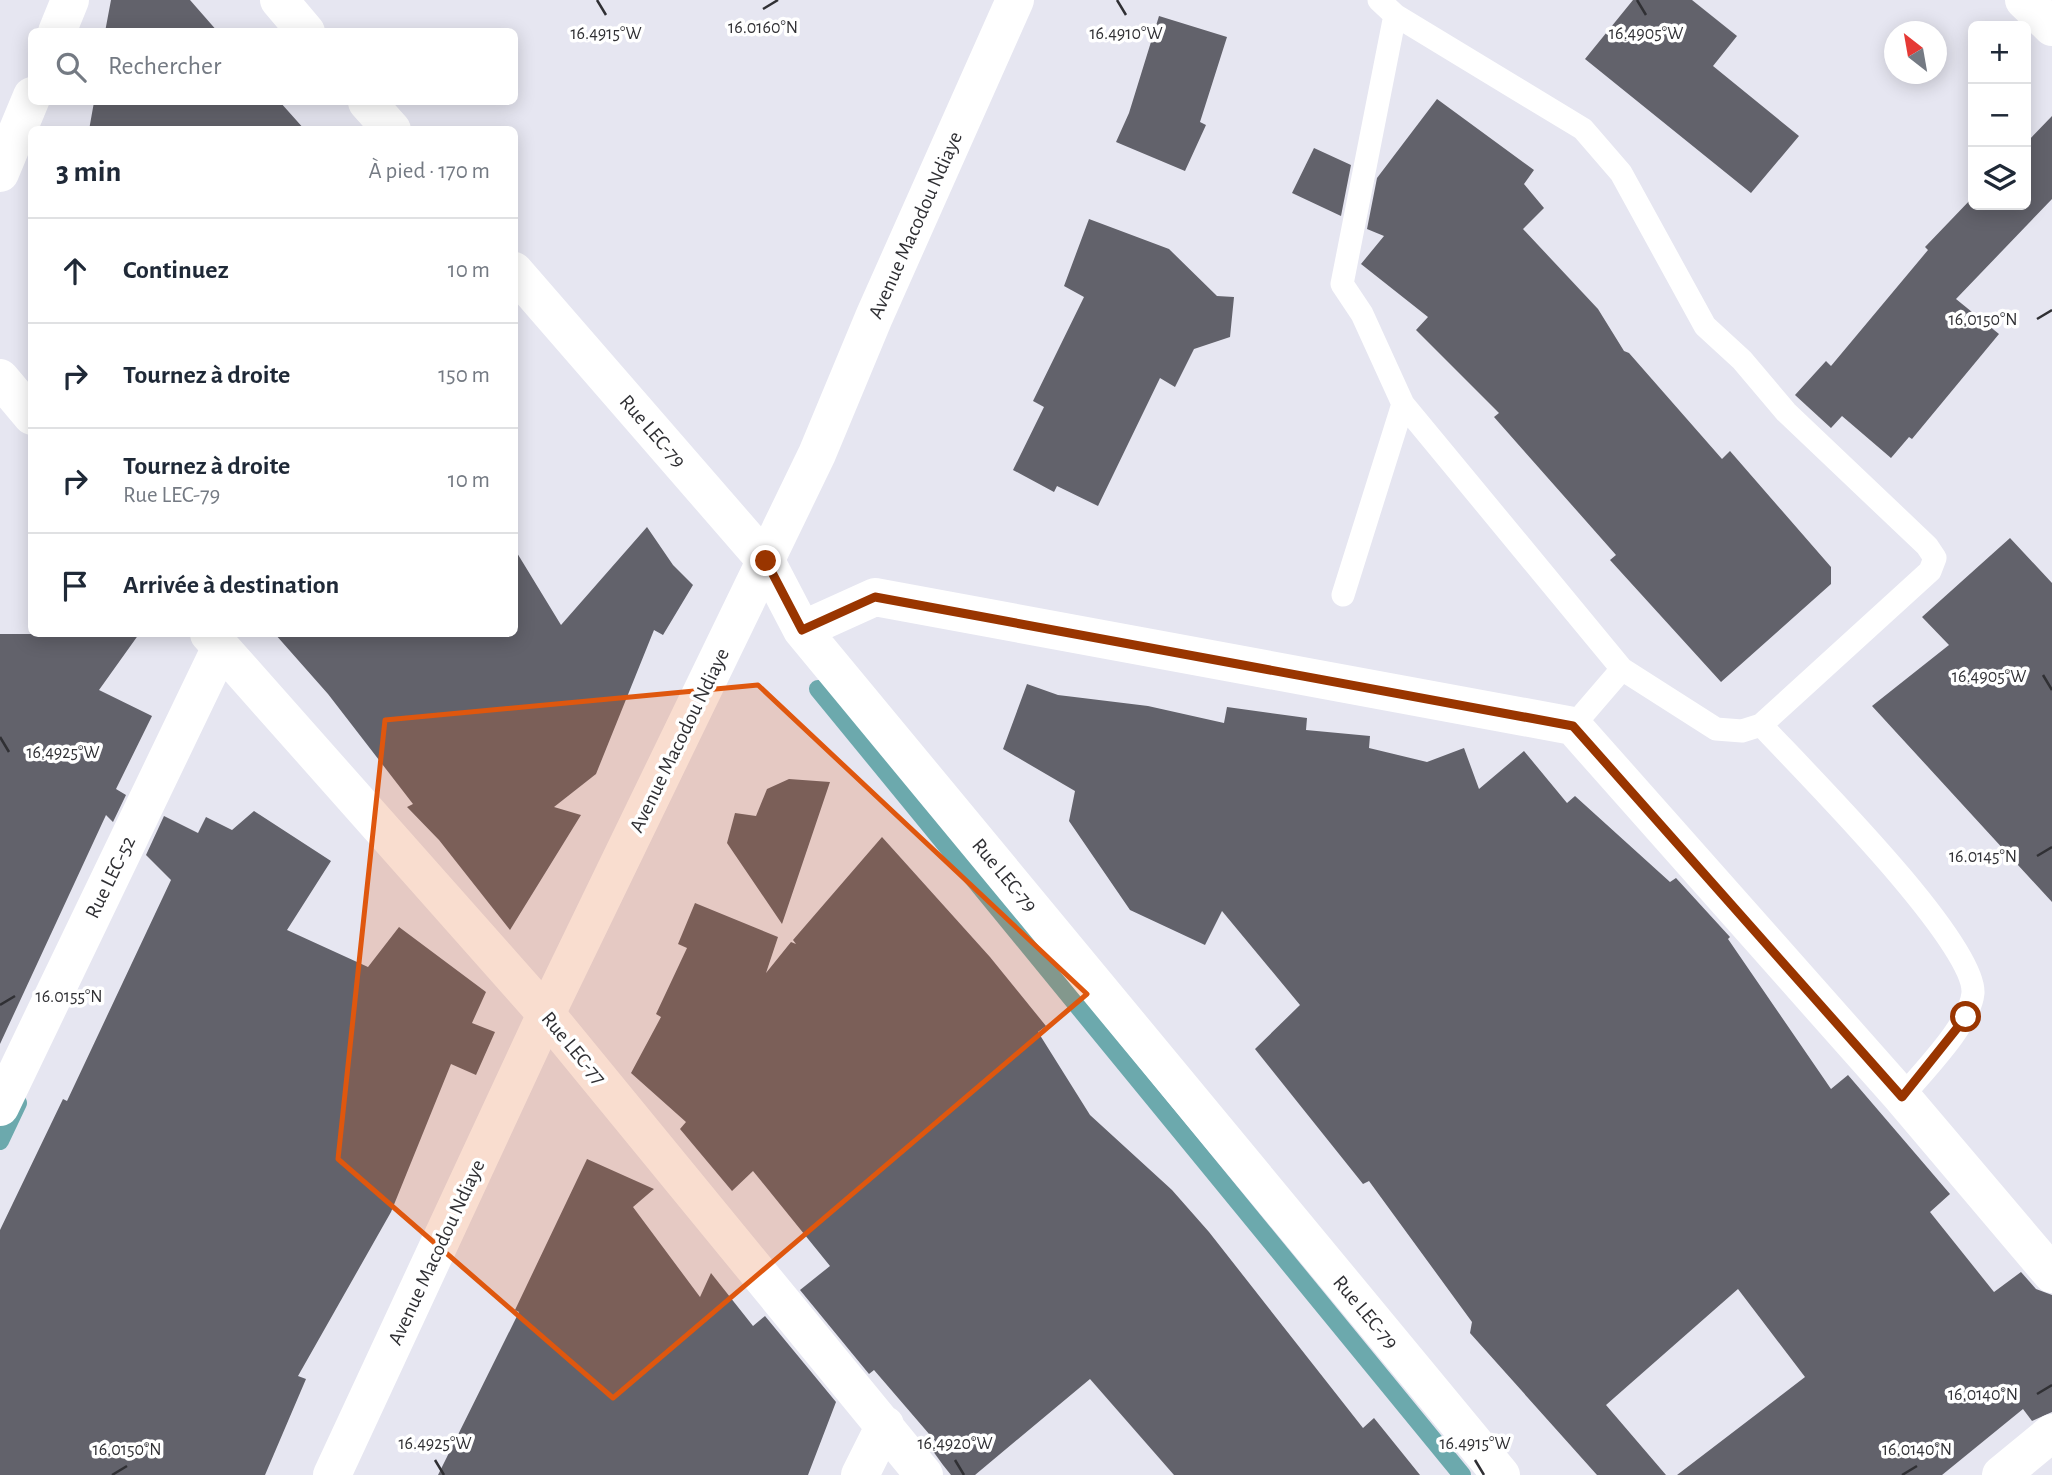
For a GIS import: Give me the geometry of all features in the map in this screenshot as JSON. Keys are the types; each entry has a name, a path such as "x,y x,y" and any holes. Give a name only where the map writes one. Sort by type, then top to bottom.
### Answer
{"street":[{"path":"59,28 70,0"},
{"path":"279,0 303,28"},
{"name":"Avenue Macodou Ndiaye","path":"332,1475 546,1014 817,454 874,317 1015,0"},
{"path":"2024,0 2052,27"},
{"path":"0,173 28,105"},
{"path":"370,105 388,126"},
{"name":"Rue LEC-79","path":"518,276 766,561 802,630 1501,1475"},
{"path":"0,378 28,411"},
{"path":"802,630 875,597 1573,726 1902,1097 2052,1274"},
{"name":"Rue LEC-77","path":"215,640 546,1014 885,1424 924,1475"},
{"name":"Rue LEC-52","path":"0,1107 215,640"},
{"path":"860,1475 885,1424"},
{"path":"2001,1475 2052,1433"}],"lane":[{"path":"1387,8 1583,129 1620,173 1705,326 1742,360 1786,412 1927,546 1935,558 1930,571 1760,724 1742,732 1716,729 1622,669 1403,404 1362,314 1342,284 1387,8"},
{"path":"1343,594 1403,404"},
{"path":"1573,726 1622,669"},
{"path":"1760,724 1910,884 1970,973 1973,993 1966,1017 1902,1097"}],"highlighted area":[{"path":"758,685 1087,994 613,1398 338,1159 385,720"}],"building":[{"path":"111,0 190,0 214,28 106,28"},
{"path":"1633,0 1692,0 1737,36 1713,66 1799,136 1751,193 1585,59"},
{"path":"1159,16 1227,37 1200,122 1206,125 1185,171 1116,142 1129,113"},
{"path":"1437,99 1534,170 1524,184 1544,208 1523,229 1598,309 1624,351 1629,353 1722,459 1730,451 1831,567 1831,584 1721,682 1610,560 1616,555 1494,417 1499,413 1416,330 1428,317 1361,264 1384,236 1367,229 1377,178"},
{"path":"93,105 283,105 301,126 90,126"},
{"path":"2052,116 2052,199 1956,299 1999,334 1912,439 1909,437 1891,458 1842,416 1831,428 1795,395 1826,361 1831,366 1928,250 1925,247 1968,202 1968,210 2031,210 2031,138"},
{"path":"1314,148 1351,165 1341,216 1292,193"},
{"path":"1089,219 1169,249 1217,296 1234,297 1230,337 1194,349 1175,387 1160,378 1098,506 1057,486 1054,492 1013,470 1044,407 1033,401 1084,297 1064,286"},
{"path":"647,527 673,565 693,585 663,635 654,630 596,774 554,807 581,815 510,930 439,840 407,807 413,804 328,694 278,637 518,637 518,555 561,625"},
{"path":"2010,538 2052,583 2052,902 1872,706 1949,645 1922,617"},
{"path":"0,634 28,634 28,637 137,637 99,690 152,716 116,789 126,795 113,822 106,815 0,1044"},
{"path":"1027,684 1058,695 1148,706 1224,723 1227,707 1307,718 1306,730 1370,736 1369,748 1427,762 1464,748 1479,789 1524,751 1567,803 1575,796 1670,882 1676,878 1730,937 1728,939 1831,1089 1848,1075 1950,1194 1930,1212 1994,1292 2021,1272 2036,1289 2052,1295 2052,1412 2032,1421 2023,1409 1942,1475 1677,1475 1805,1377 1738,1289 1606,1405 1666,1475 1597,1475 1470,1333 1472,1322 1369,1181 1363,1184 1255,1049 1300,1005 1222,911 1205,945 1130,910 1069,821 1075,791 1003,749"},
{"path":"789,779 830,782 782,924 727,843 735,813 756,816 767,789"},
{"path":"254,811 331,861 287,930 368,967 399,927 486,992 472,1023 495,1032 476,1075 451,1064 391,1212 298,1376 306,1379 265,1475 0,1475 0,1230 63,1099 67,1101 171,880 146,855 164,816 198,833 206,817 232,830"},
{"path":"882,837 990,957 1046,1026 1038,1032 1090,1115 1172,1190 1209,1232 1363,1428 1374,1418 1420,1475 1174,1475 1090,1379 975,1475 951,1475 930,1447 936,1442 874,1370 869,1374 800,1290 830,1266 753,1171 732,1191 680,1129 686,1122 631,1073 661,1017 656,1014 687,948 678,944 695,903 778,937 766,973 791,942 796,944 793,940"},
{"path":"587,1159 654,1189 633,1207 700,1297 711,1273 753,1326 765,1316 836,1402 808,1475 438,1475 519,1312 515,1310"}],"waterway":[{"path":"818,689 1462,1475"},
{"path":"0,1141 18,1103"}],"route":[{"path":"766,561 802,630 875,597 1573,726 1902,1097 1966,1017"}]}
